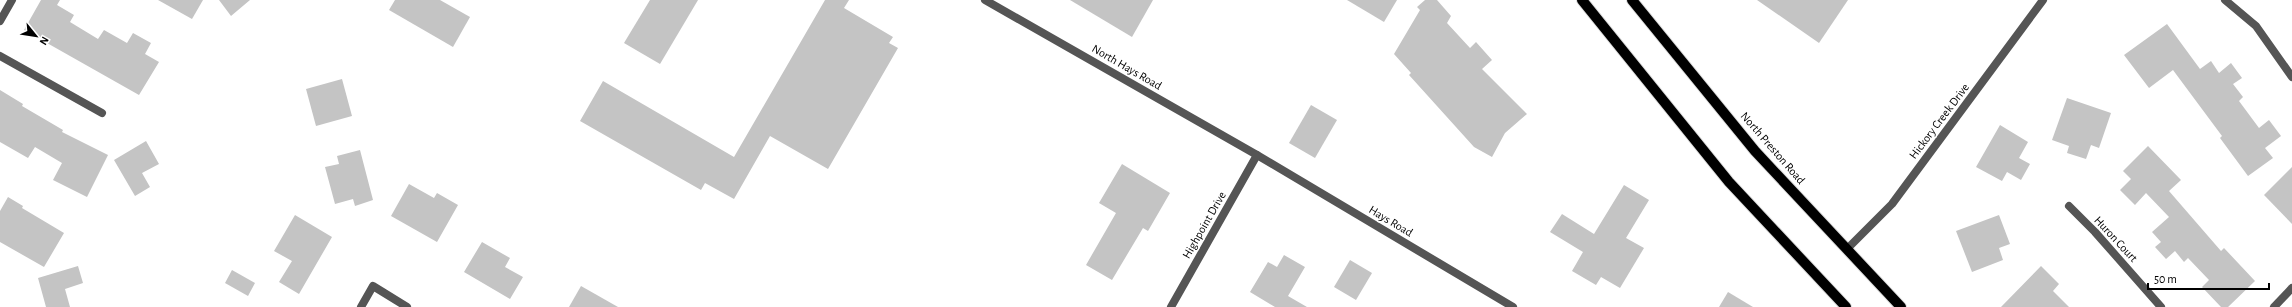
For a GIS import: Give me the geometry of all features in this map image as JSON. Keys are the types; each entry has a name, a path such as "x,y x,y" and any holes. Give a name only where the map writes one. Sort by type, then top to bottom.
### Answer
{"main road":[{"path":"1582,0 1729,182 1846,307"},
{"name":"North Preston Road","path":"1632,0 1755,151 1901,307"}],"street":[{"path":"0,21 12,0"},
{"name":"North Hays Road","path":"985,0 1257,155"},
{"name":"Hickory Creek Drive","path":"1847,249 1892,204 2043,0"},
{"path":"2225,0 2256,26 2292,77"},
{"path":"0,56 102,113"},
{"name":"Highpoint Drive","path":"1171,307 1257,155"},
{"name":"Hays Road","path":"1257,155 1513,307"},
{"name":"Huron Court","path":"2068,206 2100,238 2161,307"},
{"path":"361,307 373,286 407,307"},
{"path":"2274,307 2292,288"}],"building":[{"path":"41,0 60,0 57,5 74,15 70,22 98,39 104,30 127,43 133,33 151,43 145,54 159,62 139,95 24,30"},
{"path":"158,0 203,0 192,19"},
{"path":"219,0 250,0 231,16"},
{"path":"395,0 440,0 470,17 453,47 389,10"},
{"path":"650,0 698,0 660,64 624,43"},
{"path":"825,0 849,0 844,8 893,37 889,43 898,48 828,169 770,136 734,199 705,183 701,190 580,121 603,81 734,157"},
{"path":"1070,0 1153,0 1132,37"},
{"path":"1347,0 1397,0 1384,22"},
{"path":"1425,0 1437,0 1451,16 1447,23 1470,48 1476,42 1492,60 1482,69 1527,114 1505,133 1492,157 1474,147 1409,75 1411,73 1394,54 1420,10 1417,7"},
{"path":"1757,0 1848,0 1819,43"},
{"path":"2167,24 2200,69 2211,61 2219,73 2231,63 2242,78 2233,84 2243,97 2239,101 2259,128 2269,120 2281,136 2265,148 2273,158 2248,176 2220,138 2222,136 2173,70 2149,88 2124,55"},
{"path":"342,79 352,116 316,126 306,89"},
{"path":"0,90 23,104 22,106 63,130 62,132 108,155 87,197 53,180 62,163 35,147 28,158 0,142"},
{"path":"2067,98 2111,113 2099,148 2091,145 2086,159 2067,153 2069,146 2052,140"},
{"path":"1311,105 1337,120 1315,158 1289,143"},
{"path":"2000,125 2028,142 2019,158 2030,164 2021,180 2007,172 2002,181 1976,167"},
{"path":"146,141 159,164 142,173 150,187 135,196 114,160"},
{"path":"2148,146 2181,180 2169,191 2221,251 2224,248 2255,281 2228,307 2221,307 2202,287 2209,280 2188,258 2184,262 2175,251 2166,259 2155,247 2161,242 2152,232 2169,217 2146,193 2135,205 2120,190 2131,179 2123,171"},
{"path":"360,150 373,200 355,206 353,199 335,204 325,167 339,164 337,156"},
{"path":"1122,164 1170,193 1148,231 1143,228 1112,280 1086,265 1116,213 1099,203"},
{"path":"2292,167 2292,224 2264,195"},
{"path":"409,184 434,198 437,193 458,205 437,242 391,216"},
{"path":"1624,185 1649,200 1626,238 1644,248 1620,288 1601,277 1596,285 1572,271 1583,252 1550,232 1562,214 1594,234"},
{"path":"8,197 23,206 22,208 64,233 44,267 0,242 0,211"},
{"path":"295,215 332,237 299,294 279,282 292,261 274,251"},
{"path":"1999,215 2010,244 1999,248 2003,260 1972,272 1956,231"},
{"path":"482,242 510,258 505,267 523,277 510,299 464,272"},
{"path":"1284,255 1305,267 1288,296 1307,307 1275,307 1250,292 1268,262 1277,267"},
{"path":"1350,260 1372,273 1356,300 1334,287"},
{"path":"78,266 83,283 65,289 70,307 46,307 38,278"},
{"path":"2041,266 2059,284 2053,291 2069,307 2001,307"},
{"path":"232,270 255,283 248,296 225,283"},
{"path":"581,286 618,307 569,307"},
{"path":"1728,292 1753,307 1719,307"}]}
